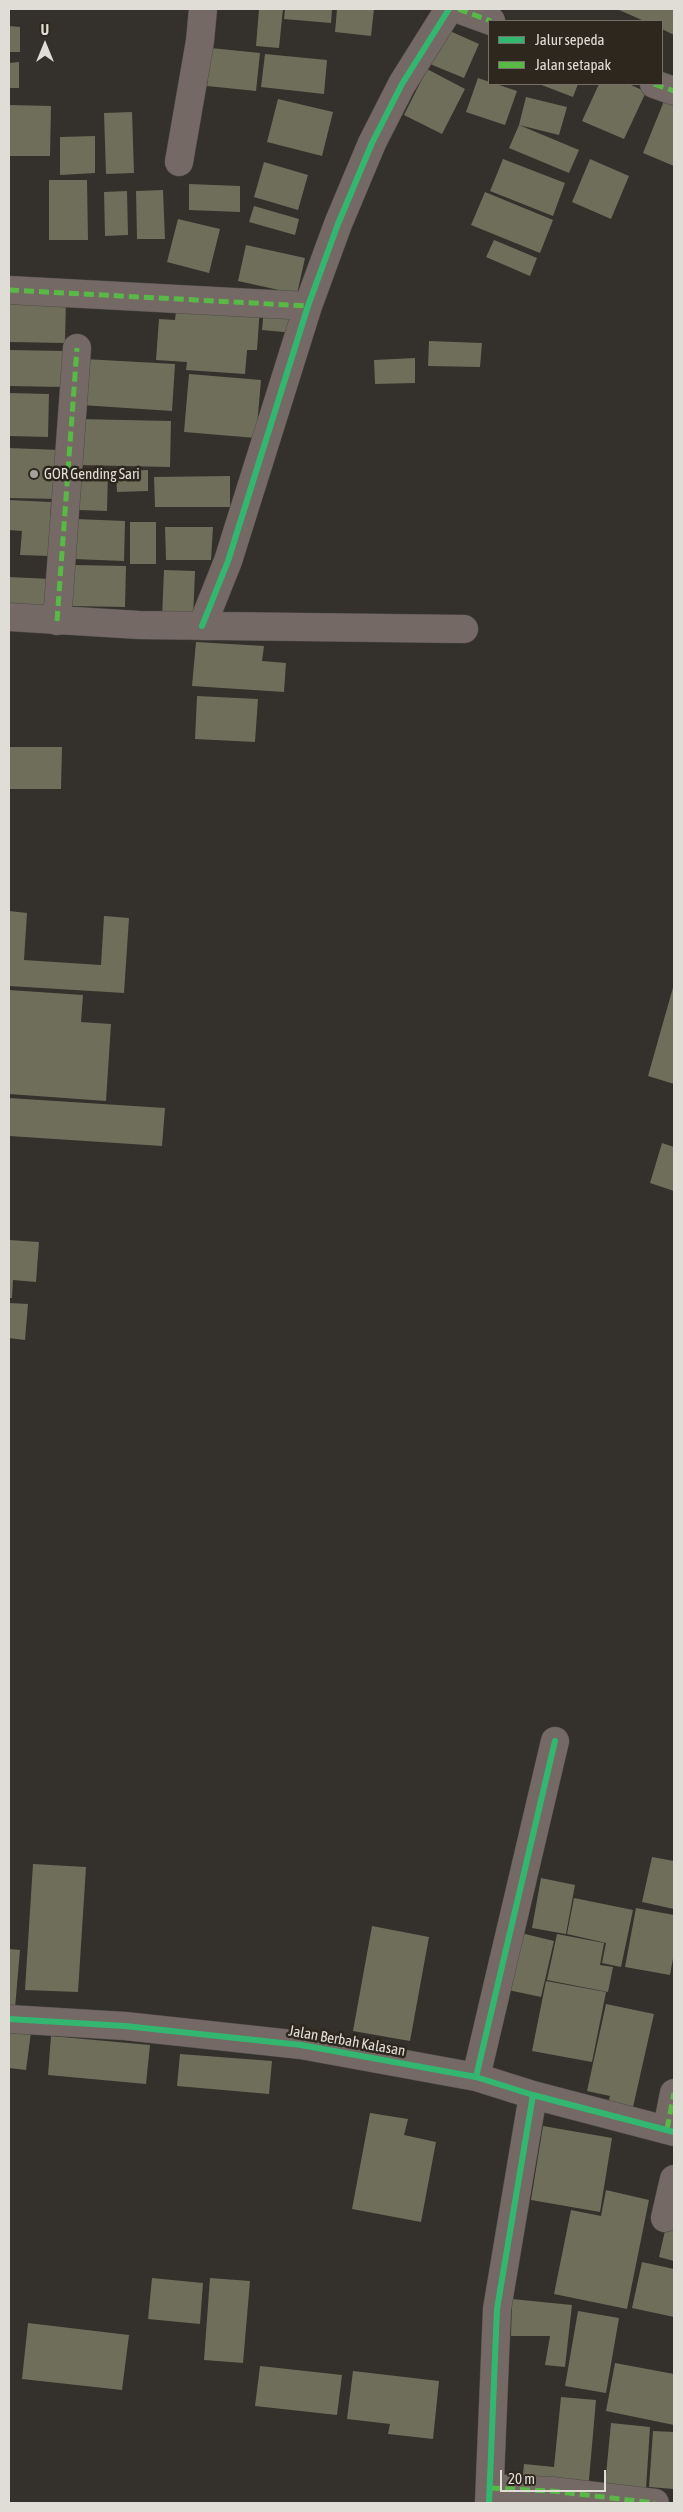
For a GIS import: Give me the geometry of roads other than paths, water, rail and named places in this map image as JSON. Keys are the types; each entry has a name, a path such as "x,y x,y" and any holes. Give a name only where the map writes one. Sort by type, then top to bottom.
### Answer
{"street":[{"path":"179,162 200,41 203,9"},
{"path":"202,626 228,561 308,306 338,224 372,143 402,84 449,9"},
{"path":"458,9 488,20"},
{"path":"657,85 674,91"},
{"path":"9,290 308,306"},
{"path":"57,620 77,348"},
{"path":"9,617 202,626 464,629"},
{"path":"476,2077 555,1741"},
{"name":"Jalan Berbah Kalasan","path":"9,2019 125,2026 300,2045 476,2077 533,2095 670,2131"},
{"path":"670,2131 674,2093"},
{"path":"533,2095 497,2309 490,2496 552,2491 655,2503"},
{"path":"665,2218 674,2178"}],"place":[{"name":"GOR Gending Sari","path":"34,474"}]}
